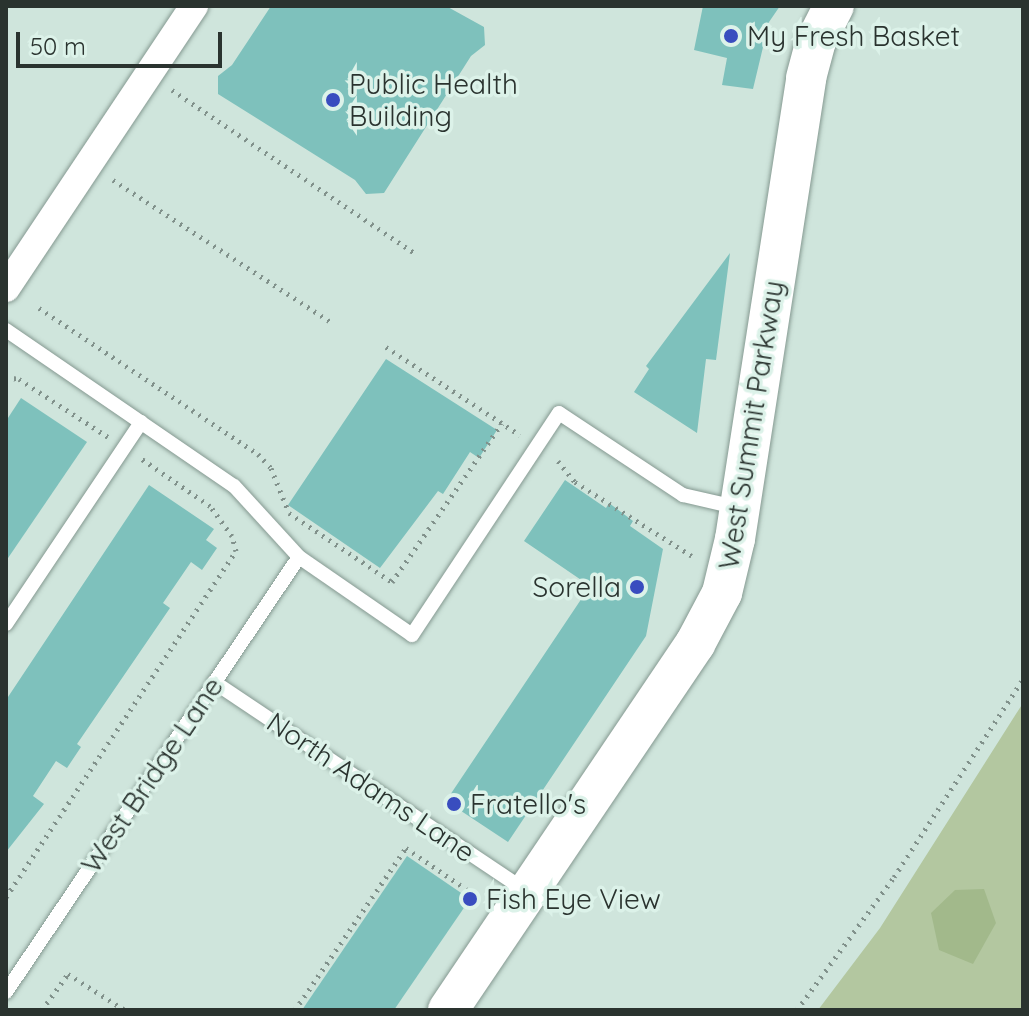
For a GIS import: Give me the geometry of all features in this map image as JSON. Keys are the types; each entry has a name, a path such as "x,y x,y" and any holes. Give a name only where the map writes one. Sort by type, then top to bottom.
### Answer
{"street":[{"path":"6,288 194,6"},
{"name":"West Summit Parkway","path":"448,1010 706,627 727,576 806,78 816,41 834,6"}],"lane":[{"path":"6,330 234,486 299,557 412,635 559,413 683,495 740,508"},
{"path":"6,624 141,422"},
{"name":"West Bridge Lane","path":"6,992 299,557"},
{"name":"North Adams Lane","path":"214,682 528,892"}],"path":[{"path":"172,90 416,254"},
{"path":"113,180 331,322"},
{"path":"39,308 258,454 271,468 289,513 392,582 502,423"},
{"path":"386,347 520,435"},
{"path":"6,377 19,379 210,506 236,551 6,897"},
{"path":"558,461 575,482 692,556"},
{"path":"797,1010 894,877 1023,679"},
{"path":"295,1010 406,848 476,896"},
{"path":"42,1010 68,974 125,1010"}],"green space":[{"path":"1023,703 1023,1010 818,1010 880,928"},
{"path":"984,889 996,923 973,964 939,950 931,913 955,890"}],"building":[{"name":"Public Health Building","path":"271,6 446,6 484,27 485,45 471,56 384,193 366,194 355,180 218,94 218,76 232,65"},
{"name":"My Fresh Basket","path":"703,6 780,6 769,22 753,89 722,85 727,58 694,50"},
{"path":"730,253 716,360 706,359 697,433 634,392 649,369 646,366"},
{"path":"386,359 497,430 479,458 470,452 443,494 438,491 380,568 288,505"},
{"path":"21,398 87,442 6,561 6,421"},
{"path":"565,480 606,508 609,503 633,521 630,526 663,549 646,636 508,842 446,801 590,586 524,541"},
{"path":"149,485 214,529 206,540 217,548 202,570 191,562 163,603 170,608 77,744 81,747 67,768 56,761 33,796 44,804 6,852 6,700"},
{"path":"407,856 470,899 394,1010 302,1010"}],"place":[{"name":"My Fresh Basket","path":"731,36"},
{"name":"Public Health Building","path":"333,100"},
{"name":"Sorella","path":"637,587"},
{"name":"Fratello's","path":"454,804"},
{"name":"Fish Eye View","path":"470,899"}]}
